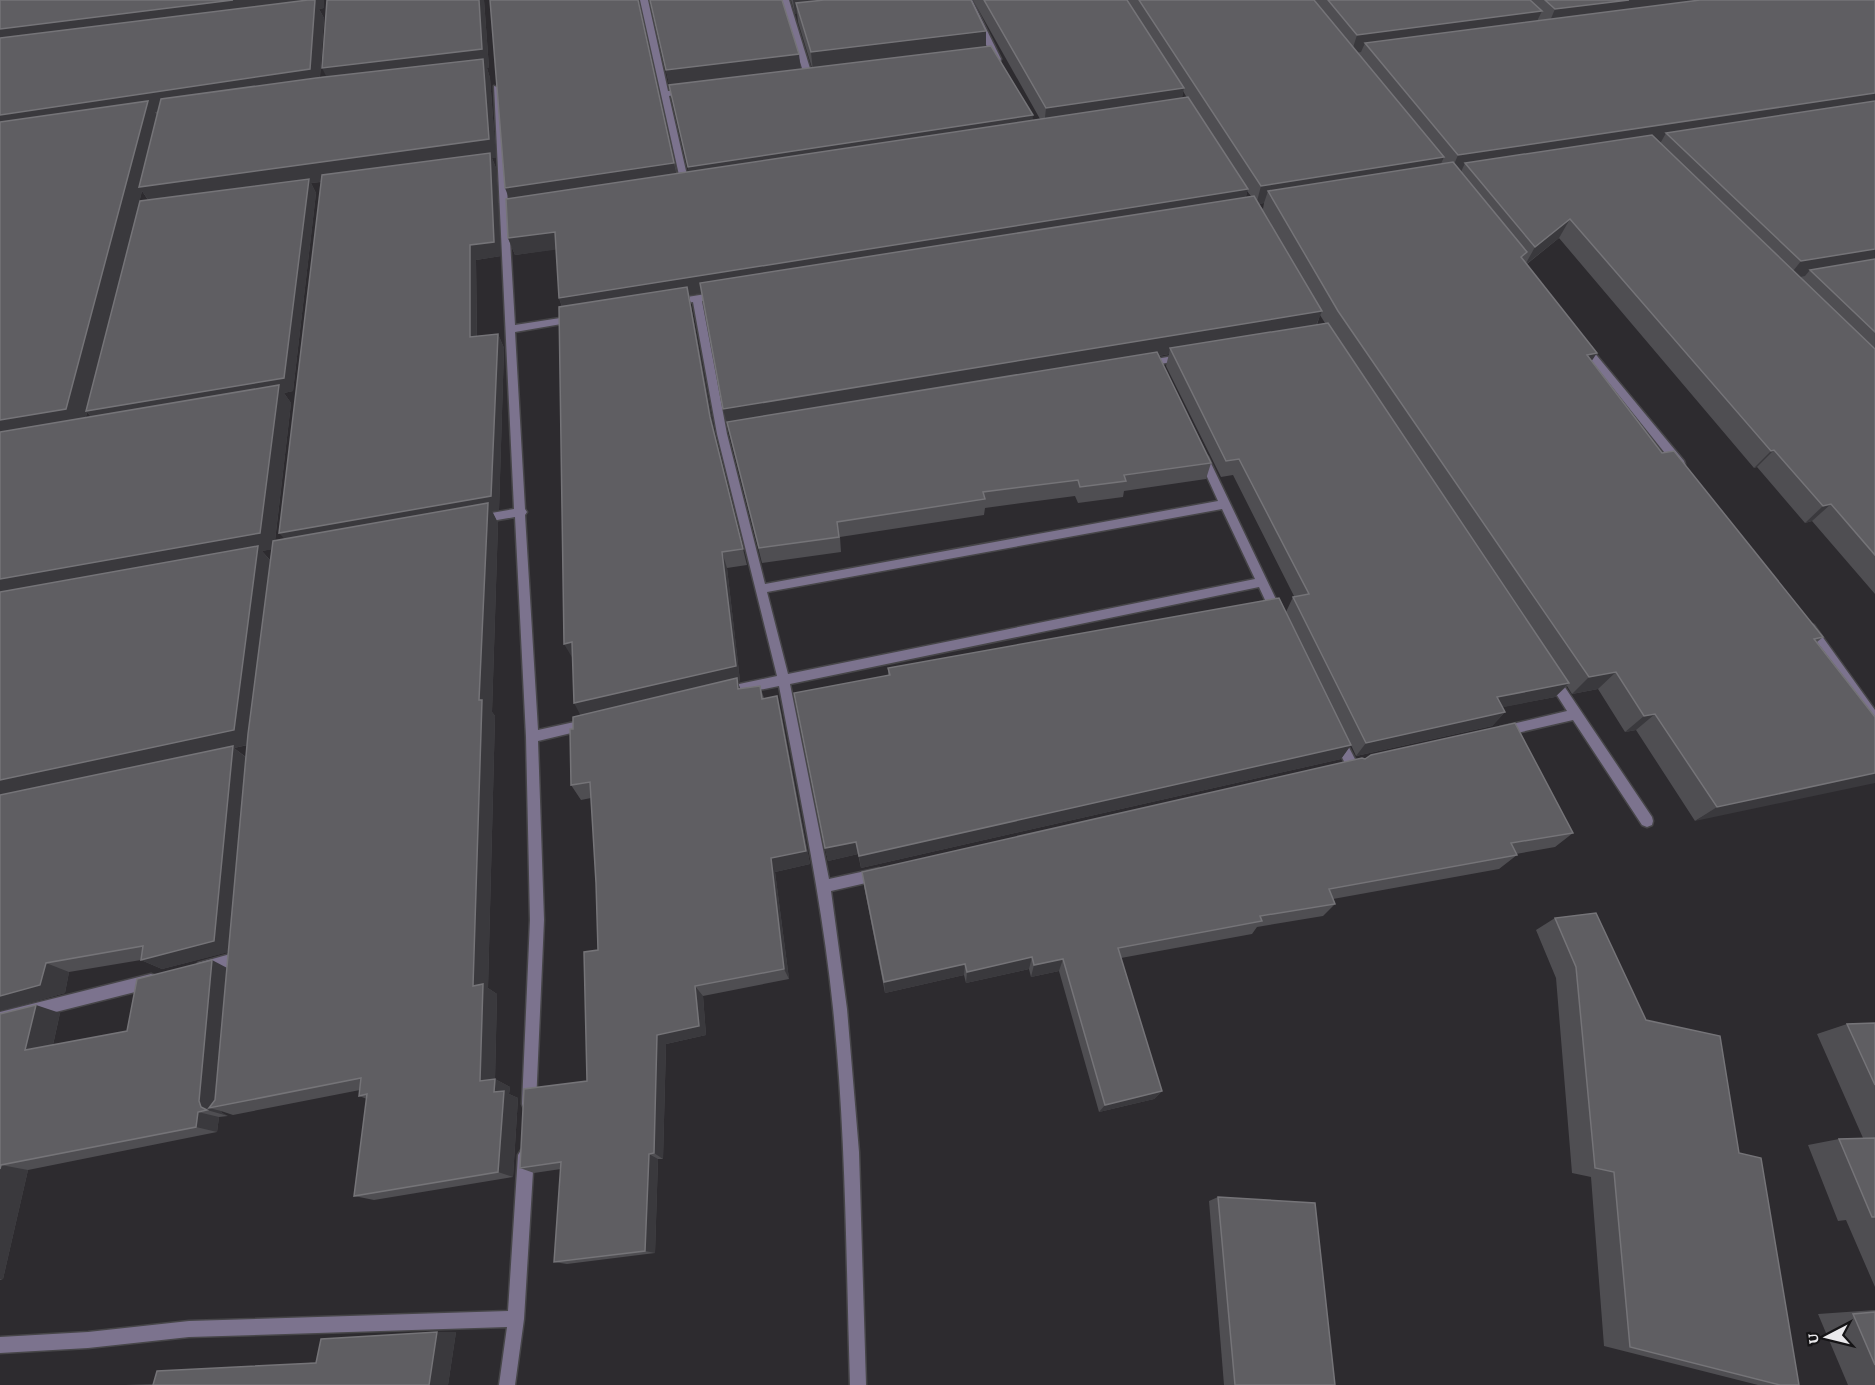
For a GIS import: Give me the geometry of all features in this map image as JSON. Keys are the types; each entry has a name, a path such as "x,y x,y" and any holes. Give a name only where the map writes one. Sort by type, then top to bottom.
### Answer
{"street":[{"path":"644,0 685,184"},
{"path":"786,0 809,78"},
{"path":"968,0 1000,63"},
{"path":"792,18 803,16"},
{"path":"982,55 994,53"},
{"path":"798,79 821,76"},
{"path":"497,83 506,212 532,737 537,920 528,1112"},
{"path":"664,94 698,90"},
{"path":"490,164 502,162"},
{"path":"674,185 697,182"},
{"path":"506,212 517,210"},
{"path":"663,304 733,292"},
{"path":"697,298 761,589 783,678 824,886 840,1009 850,1140 858,1385"},
{"path":"512,329 581,318"},
{"path":"1574,334 1685,471"},
{"path":"1134,366 1160,367 1191,356"},
{"path":"1196,443 1281,623"},
{"path":"761,589 1225,504"},
{"path":"465,522 522,512"},
{"path":"714,694 783,678 1261,582"},
{"path":"1802,617 1875,720"},
{"path":"1544,666 1647,820"},
{"path":"1486,735 1576,714"},
{"path":"532,737 600,721"},
{"path":"1332,726 1352,767"},
{"path":"824,886 893,871"},
{"path":"185,972 242,958"},
{"path":"0,1019 162,978"},
{"path":"507,1385 516,1319 527,1135"},
{"path":"0,1345 88,1340 189,1329 516,1319"}],"building":[{"path":"0,0 233,0 0,29"},
{"path":"315,0 310,69 0,115 0,38"},
{"path":"327,0 479,0 482,49 322,68"},
{"path":"490,0 638,0 674,163 505,188"},
{"path":"650,0 782,0 799,54 666,70"},
{"path":"824,0 971,0 986,31 811,52 796,3"},
{"path":"984,0 1127,0 1184,88 1046,108"},
{"path":"1139,0 1314,0 1444,157 1261,186"},
{"path":"1328,0 1530,0 1542,11 1357,35"},
{"path":"1545,0 1629,0 1555,9"},
{"path":"1700,0 1875,0 1875,93 1458,155 1365,43"},
{"path":"991,46 1033,115 688,167 669,85"},
{"path":"483,59 489,139 139,187 161,99"},
{"path":"1188,97 1248,189 559,298 555,232 508,238 506,199"},
{"path":"148,101 66,409 0,420 0,122"},
{"path":"1875,101 1875,249 1801,261 1666,133"},
{"path":"1652,135 1875,349 1875,555 1831,504 1823,506 1774,450 1771,451 1570,219 1535,247 1465,163"},
{"path":"490,153 494,242 470,245 470,337 498,334 491,496 279,533 322,175"},
{"path":"1453,162 1527,252 1521,257 1597,353 1587,355 1662,453 1674,451 1823,637 1814,639 1875,717 1875,773 1717,807 1655,714 1644,716 1616,672 1589,677 1338,311 1268,191"},
{"path":"309,179 284,378 86,411 140,201"},
{"path":"1254,196 1322,311 723,409 700,283"},
{"path":"1875,259 1875,332 1810,270"},
{"path":"687,287 710,417 743,549 722,552 736,666 574,703 572,642 564,644 559,307"},
{"path":"1328,323 1569,683 1497,697 1505,712 1366,743 1293,597 1309,594 1239,459 1226,461 1170,348"},
{"path":"1157,352 1211,463 1124,475 1126,481 1080,487 1078,480 983,492 985,499 837,522 839,537 759,548 727,422"},
{"path":"279,385 260,533 0,579 0,432"},
{"path":"488,503 479,700 482,700 473,986 483,984 480,1081 495,1079 494,1092 504,1091 498,1172 354,1196 367,1094 359,1096 361,1078 209,1108 215,1100 248,734 273,541"},
{"path":"258,546 234,730 0,780 0,592"},
{"path":"1279,598 1351,745 859,856 856,842 825,848 794,693 890,675 888,668"},
{"path":"737,678 738,689 760,686 762,699 777,696 806,851 771,858 784,969 695,986 699,1026 657,1035 654,1153 649,1154 645,1251 554,1262 561,1162 520,1168 524,1089 587,1081 584,952 598,950 596,883 590,782 571,785 570,729 573,729 573,717"},
{"path":"1515,723 1573,833 1511,843 1517,855 1329,889 1335,904 1260,916 1262,921 1118,948 1162,1091 1105,1105 1063,959 1034,965 1032,957 967,972 965,964 884,982 862,872"},
{"path":"233,746 214,941 141,960 143,946 46,963 40,985 0,996 0,795"},
{"path":"1596,913 1646,1020 1720,1036 1739,1153 1761,1158 1799,1385 1780,1385 1630,1347 1614,1172 1595,1168 1576,967 1555,918"},
{"path":"212,960 199,1101 201,1107 207,1110 198,1112 196,1127 1,1165 0,1169 0,1014 36,1005 25,1050 127,1031 137,979"},
{"path":"1875,1023 1875,1085 1847,1024"},
{"path":"1875,1138 1875,1217 1872,1217 1839,1139"},
{"path":"1218,1197 1315,1203 1335,1385 1235,1385"},
{"path":"1875,1312 1875,1365 1853,1314"},
{"path":"437,1332 429,1385 153,1385 157,1371 316,1363 321,1339"}]}
